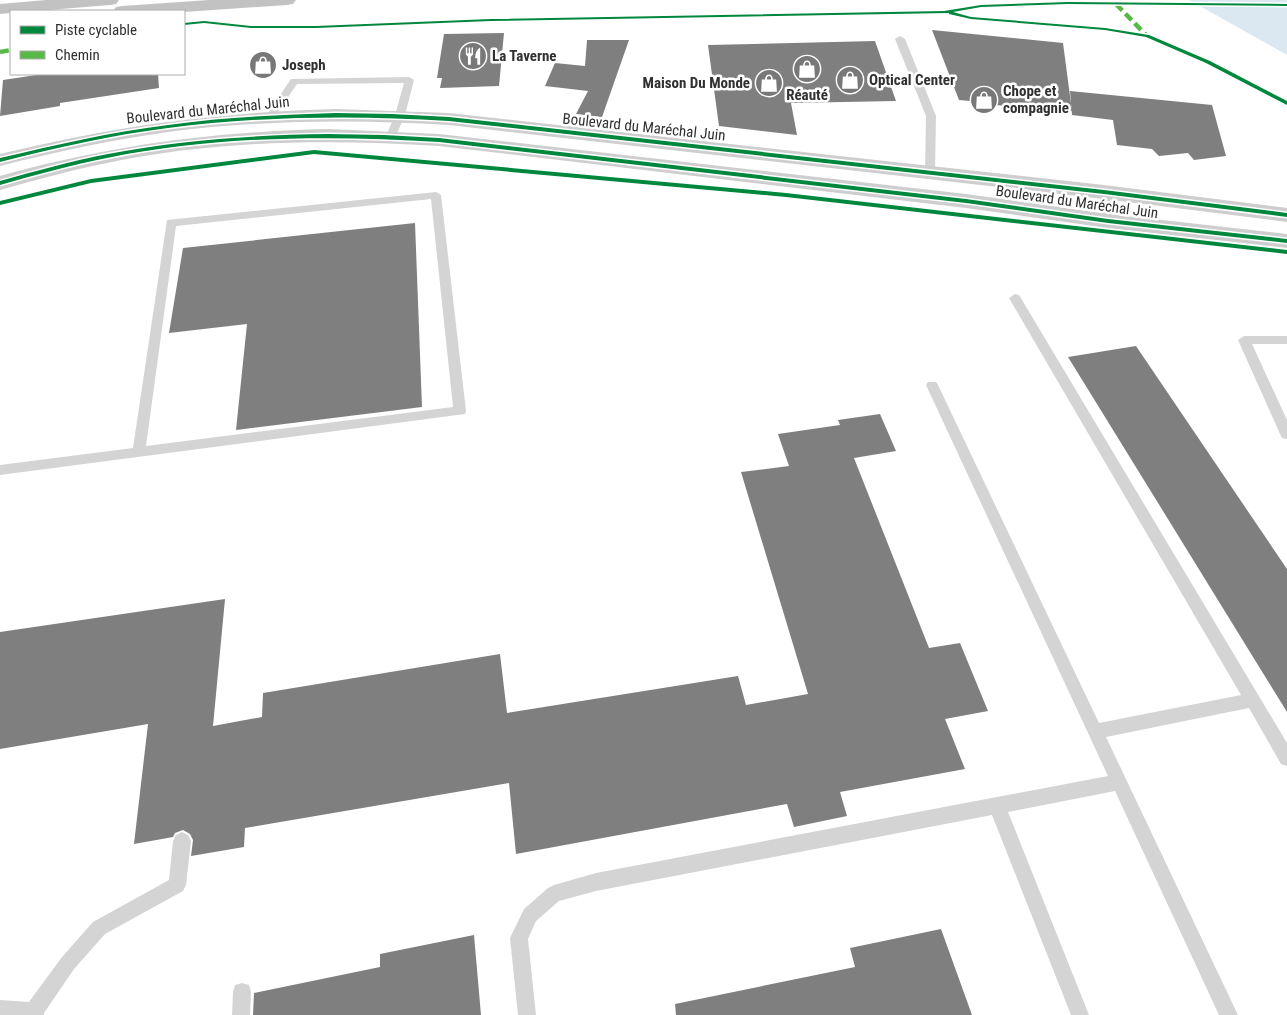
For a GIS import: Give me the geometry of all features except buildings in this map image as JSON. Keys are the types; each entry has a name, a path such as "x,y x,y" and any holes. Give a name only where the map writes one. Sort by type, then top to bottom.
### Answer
{"highway":[{"path":"0,9 110,0"},
{"path":"137,10 287,0"}],"main road":[{"name":"Boulevard du Maréchal Juin","path":"0,160 56,146 143,130 218,120 271,116 400,115 930,172 1287,215"},
{"name":"Boulevard du Maréchal Juin","path":"0,183 102,158 196,143 296,136 391,136 966,201 1108,221 1287,241"}],"lane":[{"path":"900,39 931,116 930,172"},
{"path":"271,116 294,81 409,80 400,115 391,136"},
{"path":"1104,192 1108,221"},
{"path":"0,470 460,411 436,195 171,223 139,452"},
{"path":"1015,298 1287,758"},
{"path":"1287,340 1244,340 1287,434"},
{"path":"932,385 1229,1015"},
{"path":"1096,731 1253,700"},
{"path":"527,1015 519,938 530,915 554,894 596,882 1119,782"},
{"path":"996,805 1080,1015"},
{"path":"0,1009 26,1010 34,1014 68,963 99,928 178,885 182,841"},
{"path":"240,1015 242,992"}],"shaded area":[{"path":"1189,0 1287,0 1287,55"}],"marked path":[{"path":"1116,4 1146,35"},
{"path":"0,52 10,50"}],"cycle path":[{"path":"185,24 204,22 251,27 316,27 491,20 944,12 981,6 1068,3 1287,5"},
{"path":"951,13 971,18 1105,29 1147,36 1208,62 1287,103"},
{"path":"0,160 56,146 167,126 279,116 392,116 449,119 1104,192 1287,215"},
{"path":"0,183 53,168 107,156 217,140 328,135 384,137 439,140 966,201 1108,221 1287,241"},
{"path":"0,203 91,181 314,152 786,195 1287,252"}],"place":[{"name":"La Taverne","path":"473,56"},
{"name":"Joseph","path":"263,65"},
{"name":"Réauté","path":"807,69"},
{"name":"Optical Center","path":"850,80"},
{"name":"Maison Du Monde","path":"769,83"},
{"name":"Chope et compagnie","path":"984,100"}]}
